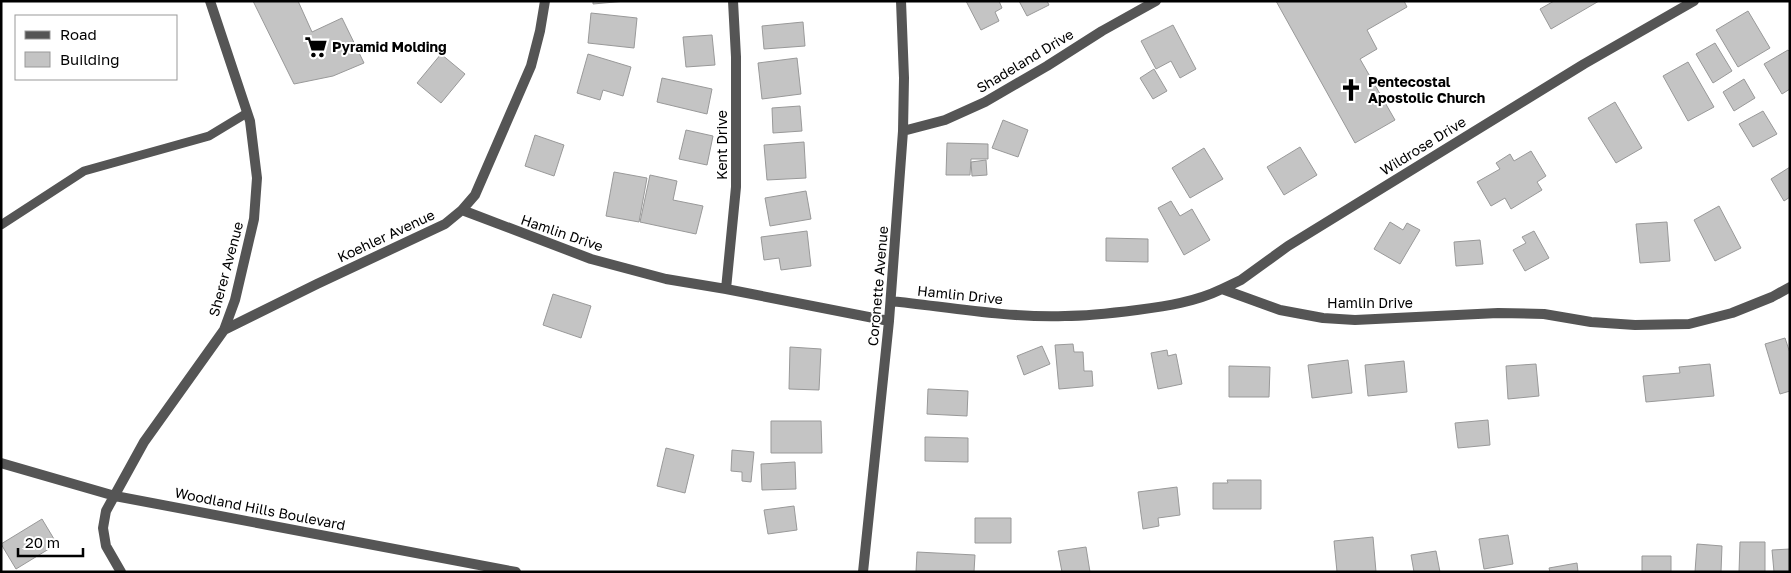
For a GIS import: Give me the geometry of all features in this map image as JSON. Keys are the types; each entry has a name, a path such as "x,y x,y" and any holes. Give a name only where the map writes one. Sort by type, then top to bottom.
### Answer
{"street":[{"name":"Sherer Avenue","path":"121,572 106,546 103,528 106,511 144,442 224,330 235,300 254,219 256,178 254,150 247,113 210,1"},
{"name":"Koehler Avenue","path":"224,330 445,224 462,210 475,195 528,74 540,31 545,1"},
{"name":"Kent Drive","path":"726,289 736,187 736,57 733,1"},
{"name":"Coronette Avenue","path":"863,572 891,301 903,132 904,78 901,1"},
{"name":"Shadeland Drive","path":"903,132 945,120 985,102 1156,1"},
{"name":"Wildrose Drive","path":"1222,289 1241,280 1288,246 1584,64 1694,1"},
{"name":"Hamlin Drive","path":"462,210 489,222 591,259 666,279 726,289 889,322"},
{"name":"Hamlin Drive","path":"891,301 1013,314 1064,316 1102,314 1171,305 1207,296 1222,289 1280,310 1323,318 1355,320 1498,313 1544,314 1591,322 1635,325 1689,324 1732,313 1772,298 1790,287"},
{"name":"Woodland Hills Boulevard","path":"1,463 114,496 516,572"}],"lane":[{"path":"1,226 84,171 209,136 247,113"}],"building":[{"name":"Pyramid Molding","path":"253,1 298,1 312,32 342,18 364,63 333,76 294,84"},
{"path":"593,1 626,1 593,4"},
{"path":"966,1 999,1 1002,8 995,12 999,21 981,30"},
{"path":"1019,1 1047,1 1049,5 1027,16"},
{"name":"Pentecostal Apostolic Church","path":"1276,1 1404,1 1407,7 1367,30 1377,49 1360,59 1395,120 1355,143"},
{"path":"1554,1 1599,1 1551,29 1540,9"},
{"path":"1748,11 1770,48 1738,67 1716,30"},
{"path":"591,13 637,18 634,48 588,43"},
{"path":"803,22 805,46 764,49 762,26"},
{"path":"1173,25 1196,69 1180,78 1171,61 1156,69 1141,41"},
{"path":"712,35 715,65 686,67 683,37"},
{"path":"1715,43 1732,71 1713,83 1696,54"},
{"path":"1788,50 1790,52 1790,89 1782,94 1764,64"},
{"path":"441,54 465,74 441,103 417,83"},
{"path":"588,54 631,67 623,96 603,90 600,100 577,93"},
{"path":"797,58 801,94 762,99 758,63"},
{"path":"1688,62 1714,107 1688,121 1663,76"},
{"path":"1154,69 1167,91 1153,99 1140,78"},
{"path":"662,78 712,89 707,114 657,102"},
{"path":"1744,79 1755,98 1734,111 1723,92"},
{"path":"1615,102 1642,148 1616,163 1588,118"},
{"path":"800,106 802,131 773,133 772,108"},
{"path":"1763,111 1777,134 1753,147 1739,124"},
{"path":"1003,120 1028,130 1018,157 992,148"},
{"path":"686,130 713,136 707,165 679,159"},
{"path":"535,135 564,145 554,176 525,166"},
{"path":"804,142 806,178 767,180 764,145"},
{"path":"947,143 988,144 988,159 971,159 970,175 946,175"},
{"path":"1300,147 1317,175 1284,195 1267,167"},
{"path":"1204,148 1223,179 1190,198 1172,168"},
{"path":"1531,151 1546,176 1537,182 1542,190 1511,209 1505,198 1491,206 1477,182 1500,169 1496,163 1510,154 1514,161"},
{"path":"986,160 987,175 972,176 971,162"},
{"path":"1790,167 1790,197 1784,201 1771,179"},
{"path":"614,172 647,178 639,222 606,216"},
{"path":"650,175 677,181 673,200 703,206 696,234 640,222"},
{"path":"806,191 811,219 770,226 765,198"},
{"path":"1171,201 1180,216 1192,209 1210,240 1184,255 1158,208"},
{"path":"1719,206 1741,248 1715,261 1694,220"},
{"path":"1390,222 1403,230 1407,223 1420,230 1400,264 1374,249"},
{"path":"1667,222 1670,261 1640,263 1636,224"},
{"path":"807,231 811,266 781,270 779,258 764,260 761,237"},
{"path":"1534,231 1549,258 1525,271 1513,250 1526,243 1522,237"},
{"path":"1106,238 1148,239 1148,262 1106,261"},
{"path":"1480,240 1483,264 1456,266 1454,242"},
{"path":"553,294 591,306 581,338 543,325"},
{"path":"1785,338 1790,353 1790,391 1780,394 1765,344"},
{"path":"1073,344 1074,352 1083,352 1084,371 1092,371 1093,386 1059,389 1055,345"},
{"path":"1042,346 1050,364 1024,375 1017,356"},
{"path":"790,347 821,349 819,390 789,389"},
{"path":"1167,350 1168,356 1176,354 1182,384 1158,389 1151,353"},
{"path":"1348,360 1352,393 1312,398 1308,365"},
{"path":"1404,361 1407,392 1368,396 1365,365"},
{"path":"1536,364 1539,396 1508,399 1506,366"},
{"path":"1710,364 1714,396 1646,402 1643,376 1680,373 1679,367"},
{"path":"1229,366 1270,367 1269,397 1229,397"},
{"path":"928,389 968,391 967,416 927,414"},
{"path":"1488,420 1490,445 1458,448 1455,423"},
{"path":"771,421 821,421 822,453 771,453"},
{"path":"925,437 968,438 968,462 925,461"},
{"path":"666,448 694,455 685,493 657,486"},
{"path":"732,450 754,452 751,482 742,481 742,472 731,471"},
{"path":"795,462 796,489 762,490 761,464"},
{"path":"1227,480 1261,480 1261,509 1213,509 1213,483 1228,483"},
{"path":"1177,487 1180,515 1158,518 1159,526 1143,529 1138,492"},
{"path":"794,506 797,530 768,534 764,510"},
{"path":"975,518 1011,518 1011,543 975,543"},
{"path":"42,519 57,544 16,569 1,544"},
{"path":"1508,535 1513,564 1484,569 1479,539"},
{"path":"1373,537 1376,572 1337,572 1334,541"},
{"path":"1740,542 1765,542 1765,572 1739,572"},
{"path":"1697,544 1722,546 1721,572 1695,572"},
{"path":"1086,547 1090,572 1062,572 1058,551"},
{"path":"1790,549 1790,572 1774,572 1772,550"},
{"path":"1436,551 1440,572 1414,572 1411,555"},
{"path":"917,552 975,555 974,572 916,572"},
{"path":"1642,556 1671,556 1671,572 1642,572"},
{"path":"1577,563 1578,572 1550,572 1549,568"}],"place":[{"name":"Pyramid Molding","path":"316,47"},
{"name":"Pentecostal Apostolic Church","path":"1351,90"}]}
